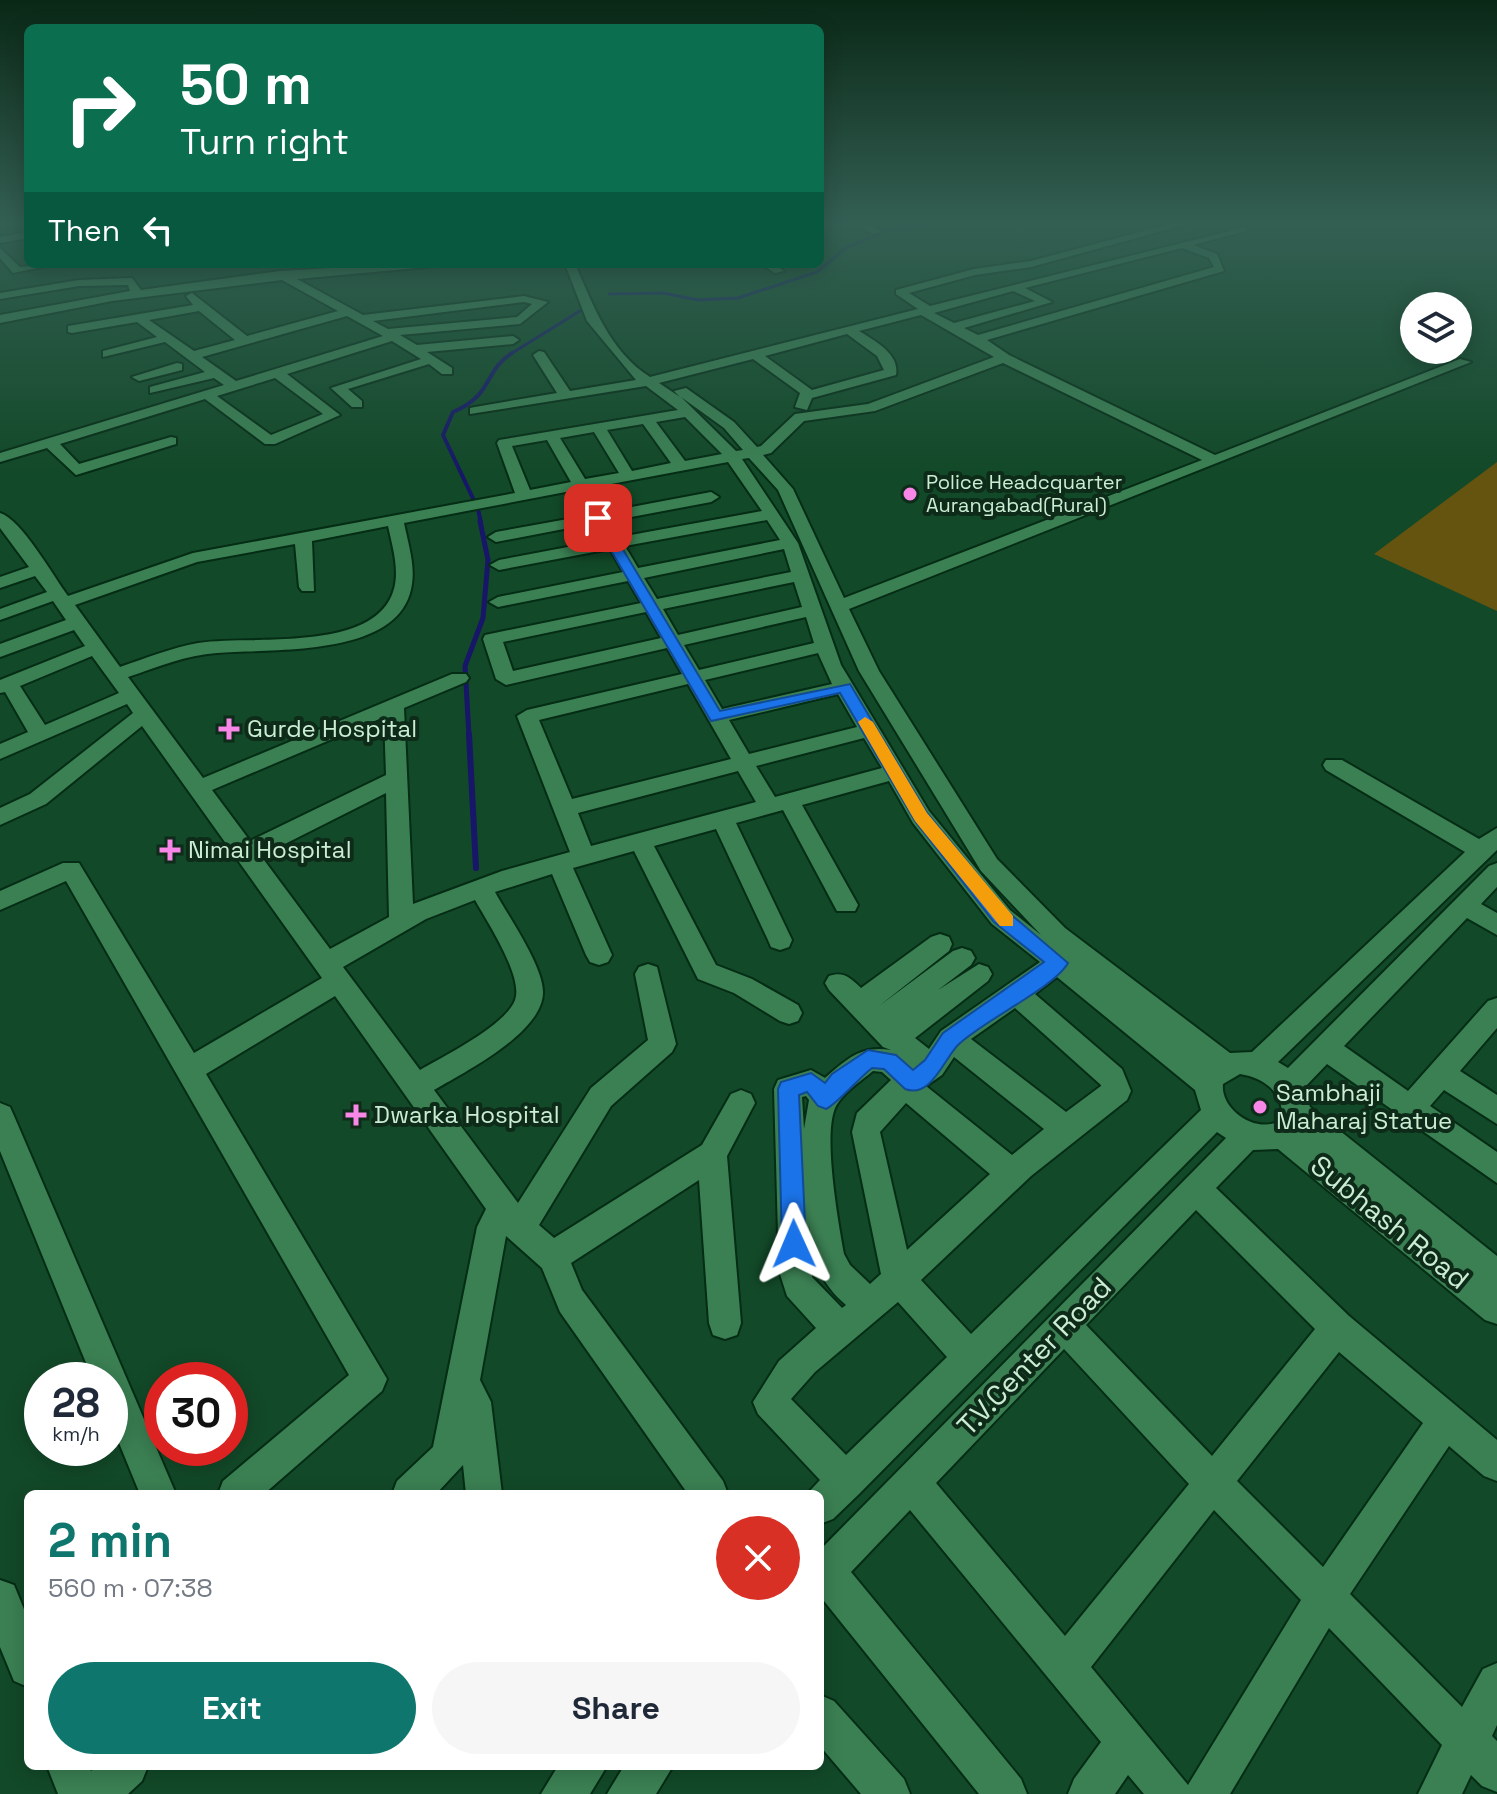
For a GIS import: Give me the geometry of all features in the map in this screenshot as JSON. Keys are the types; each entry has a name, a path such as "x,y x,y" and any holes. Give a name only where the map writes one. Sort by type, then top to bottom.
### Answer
{"street":[{"path":"0,317 57,306"},
{"path":"0,317 71,306"},
{"path":"336,306 415,349 447,371"},
{"path":"347,312 358,306"},
{"path":"231,330 347,312 434,306"},
{"path":"50,443 76,470 157,428 208,395 390,335 520,320 537,306"},
{"path":"582,306 603,335 733,456 790,543 825,646 844,687 921,817 1001,917 1216,1087"},
{"path":"600,306 623,347 654,380 704,405 756,452 785,489 877,684 989,865 1056,935 1216,1087 1231,1127 1266,1139 1291,1126 1296,1100 1288,1086 1257,1065"},
{"path":"919,306 1004,358 1216,461"},
{"path":"475,411 654,380 948,306"},
{"path":"971,306 1022,327"},
{"path":"1011,306 1044,321"},
{"path":"952,327 1032,306"},
{"path":"977,339 1098,306"},
{"path":"72,329 201,307 245,341"},
{"path":"139,318 234,386"},
{"path":"139,377 191,356 267,334 300,318"},
{"path":"300,318 324,338"},
{"path":"98,324 128,349"},
{"path":"808,395 891,372 887,358 877,348 850,331"},
{"path":"267,334 311,363"},
{"path":"107,354 167,338"},
{"path":"415,349 513,340"},
{"path":"229,345 253,359"},
{"path":"539,355 566,396"},
{"path":"139,361 191,356"},
{"path":"757,356 808,395"},
{"path":"800,417 870,408 1004,358"},
{"path":"357,404 338,388 430,360"},
{"path":"841,606 1460,364"},
{"path":"155,390 215,373"},
{"path":"208,395 270,441 333,415 277,373"},
{"path":"0,615 66,606 193,558 756,452 772,447 800,417 808,395"},
{"path":"524,495 503,443 688,412"},
{"path":"647,419 681,466"},
{"path":"598,426 628,476"},
{"path":"0,458 50,443 157,428"},
{"path":"157,428 183,453"},
{"path":"551,434 743,763 779,804 846,905"},
{"path":"496,537 711,497"},
{"path":"480,506 496,537 498,602 491,620 492,639 506,679 813,610"},
{"path":"499,565 772,514"},
{"path":"0,519 15,536 12,545 39,569 512,1219 553,1257 571,1301 707,1490"},
{"path":"0,752 130,694 201,648 289,645 341,636 387,615 397,604 405,571 395,519"},
{"path":"303,537 308,587"},
{"path":"498,602 790,543"},
{"path":"0,583 39,569"},
{"path":"492,639 801,575"},
{"path":"0,651 66,606"},
{"path":"584,857 527,716 825,646"},
{"path":"40,734 4,685 96,648"},
{"path":"198,788 459,678"},
{"path":"716,717 844,687"},
{"path":"0,817 38,799 130,694"},
{"path":"394,705 401,921"},
{"path":"565,809 870,730"},
{"path":"1334,765 1492,853"},
{"path":"189,1070 401,921 481,888 559,864 895,772"},
{"path":"246,853 396,779"},
{"path":"723,819 780,940"},
{"path":"640,841 707,972 743,986 789,1013"},
{"path":"1216,1087 1257,1065 1492,853"},
{"path":"1288,1086 1464,905 1492,853"},
{"path":"559,864 599,955"},
{"path":"0,901 71,869 370,1379 241,1490"},
{"path":"415,1087 515,1023 529,1006 529,986 481,888"},
{"path":"1464,905 1497,925"},
{"path":"878,1020 940,944"},
{"path":"970,1358 897,1277 866,1132 867,1122 917,1078 951,1039 1014,991 1058,963"},
{"path":"878,1020 971,966"},
{"path":"414,1490 449,1456 492,1227 512,1219 601,1097 662,1044 648,974"},
{"path":"838,983 878,1020 917,1078 1011,1173"},
{"path":"846,1481 770,1402 780,1384 838,1328 870,1306 897,1277 1011,1173 1064,1127 1117,1091 1117,1084 1014,991"},
{"path":"1411,1108 1495,1015"},
{"path":"951,1039 1064,1127"},
{"path":"1325,1048 1497,1169"},
{"path":"870,1306 833,1268 826,1243 819,1153 821,1105 840,1081 868,1059 889,1061 917,1078"},
{"path":"1441,1073 1497,1111"},
{"path":"826,1099 811,1082 788,1089 795,1271 798,1285 838,1328"},
{"name":"T.V.Center Road","path":"824,1502 970,1358 1216,1087"},
{"path":"553,1257 712,1155 741,1103"},
{"path":"0,1116 156,1490"},
{"name":"Subhash Road","path":"1291,1126 1492,1263"},
{"name":"Subhash Road","path":"1291,1126 1497,1308"},
{"name":"T.V.Center Road","path":"824,1573 1198,1191 1248,1135"},
{"path":"712,1155 725,1323"},
{"path":"1198,1191 1337,1328 1497,1463"},
{"path":"1064,1325 1213,1483 1497,1771"},
{"path":"1065,1668 1337,1328"},
{"path":"463,1383 474,1402 484,1490"},
{"path":"1206,1794 1326,1596 1446,1420"},
{"path":"911,1482 1171,1794"},
{"path":"824,1575 1006,1794"},
{"path":"0,1599 24,1657"},
{"path":"1439,1794 1497,1683"},
{"path":"824,1720 889,1794"},
{"path":"1089,1794 1127,1742"},
{"path":"70,1770 79,1794"},
{"path":"98,1794 123,1770"},
{"path":"562,1794 583,1770"}],"shaded area":[{"path":"1497,462 1497,611 1374,554"}],"waterway":[{"path":"511,354 583,309"},
{"path":"481,523 478,509 443,435 453,412 466,406 482,391 497,367 511,354"},
{"path":"469,736 465,666 483,618 488,560 480,521"},
{"path":"469,734 476,868"}],"slow traffic":[{"path":"865,722 921,817 1006,921"}],"place":[{"name":"Police Headcquarter Aurangabad(Rural)","path":"910,494"},
{"name":"Gurde Hospital","path":"229,729"},
{"name":"Nimai Hospital","path":"170,850"},
{"name":"Sambhaji Maharaj Statue","path":"1260,1107"},
{"name":"Dwarka Hospital","path":"356,1115"}],"route":[{"path":"598,518 716,717 844,687 921,817 1001,917 1058,963 1014,991 951,1039 932,1067 913,1083 882,1058 868,1059 840,1081 826,1099 811,1082 788,1089 794,1244"}]}
